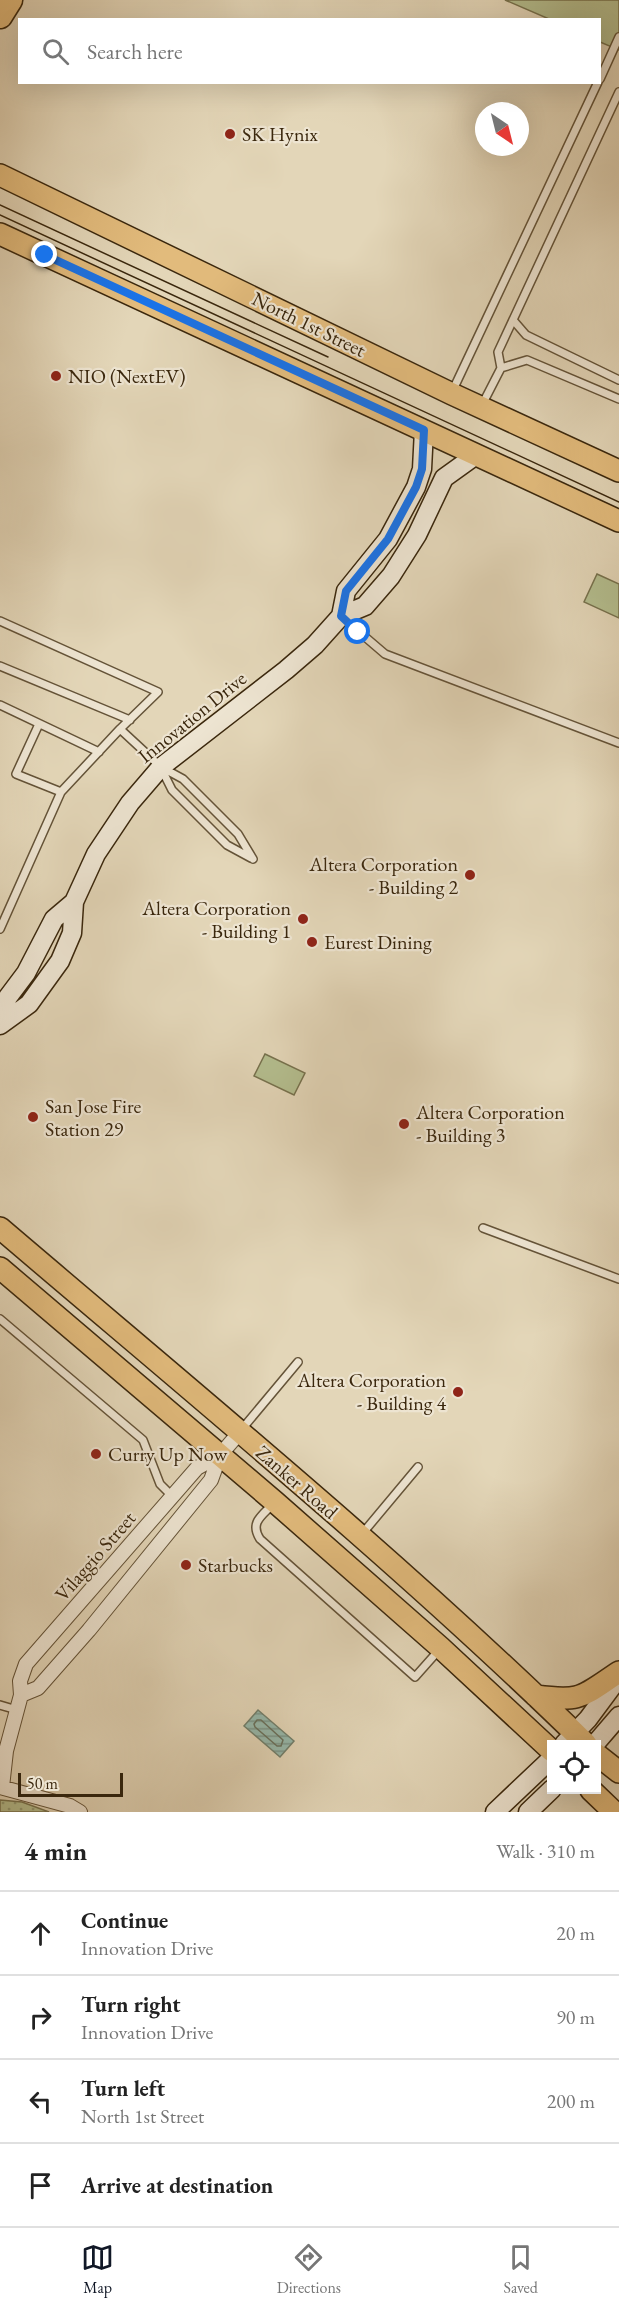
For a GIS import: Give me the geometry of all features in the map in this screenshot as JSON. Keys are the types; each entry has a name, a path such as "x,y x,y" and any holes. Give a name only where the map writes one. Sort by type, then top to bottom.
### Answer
{"highway":[{"path":"0,16 10,0"}],"main road":[{"name":"North 1st Street","path":"0,175 452,394 619,471"},
{"path":"0,234 619,521"},
{"name":"Zanker Road","path":"0,1228 360,1537 536,1696 574,1740"},
{"name":"Zanker Road","path":"0,1268 275,1502 441,1648 547,1746"},
{"path":"536,1696 571,1700 581,1697 619,1675"},
{"path":"601,1757 619,1773"},
{"path":"595,1794 614,1812"}],"street":[{"name":"Innovation Drive","path":"341,616 346,591 388,539 416,487 422,469 424,430"},
{"name":"Innovation Drive","path":"0,1025 29,1004 60,961 72,933 74,902 96,854 114,826 161,767 286,670 315,645 341,616 365,606 391,576 417,535 444,478 476,455"},
{"name":"Innovation Drive","path":"0,1016 8,997 26,973 54,919 74,902"},
{"name":"Vilaggio Street","path":"21,1695 38,1688 89,1630 209,1483 220,1455 240,1432"},
{"name":"Vilaggio Street","path":"1,1787 6,1751 21,1695 20,1681 26,1664 196,1468 220,1455"},
{"path":"576,1740 619,1675"},
{"path":"598,1740 619,1716"},
{"path":"495,1812 547,1763"},
{"path":"1,1787 70,1806 80,1812"},
{"path":"528,1812 547,1794"}],"lane":[{"path":"601,77 619,37"},
{"path":"452,394 598,84"},
{"path":"481,407 501,368 498,352 619,92"},
{"path":"513,320 526,335 619,380"},
{"path":"501,368 527,360 619,399"},
{"path":"341,616 385,654 619,743"},
{"path":"0,621 158,692 61,792 0,929"},
{"path":"0,666 130,720"},
{"path":"0,705 99,752"},
{"path":"39,724 16,774 61,792"},
{"path":"120,729 161,767 183,778 238,834 253,859 227,845 172,790 161,767"},
{"path":"483,1228 619,1279"},
{"path":"0,1318 143,1440 160,1484 173,1497"},
{"path":"240,1432 298,1362"},
{"path":"360,1537 418,1467"},
{"path":"275,1502 256,1523 255,1532 260,1539 406,1670 415,1677 441,1648"},
{"path":"0,1705 17,1710"}],"green space":[{"path":"505,0 619,0 619,50 601,42 601,18 547,18"},
{"path":"597,574 619,584 619,618 584,602"},
{"path":"265,1054 305,1073 294,1095 254,1076"},
{"path":"0,1800 22,1802 49,1812 0,1812"}],"water":[{"path":"258,1710 294,1741 280,1757 244,1726"}],"tram line":[{"path":"0,205 328,357"},
{"path":"0,215 619,502"}],"place":[{"name":"SK Hynix","path":"230,134"},
{"name":"NIO (NextEV)","path":"56,376"},
{"name":"Altera Corporation - Building 2","path":"470,875"},
{"name":"Altera Corporation - Building 1","path":"303,919"},
{"name":"Eurest Dining","path":"312,942"},
{"name":"San Jose Fire Station 29","path":"33,1117"},
{"name":"Altera Corporation - Building 3","path":"404,1124"},
{"name":"Altera Corporation - Building 4","path":"458,1392"},
{"name":"Curry Up Now","path":"96,1454"},
{"name":"Starbucks","path":"186,1565"}],"route":[{"path":"45,255 424,430 422,469 402,516 388,539 346,591 341,616 358,632"}]}
